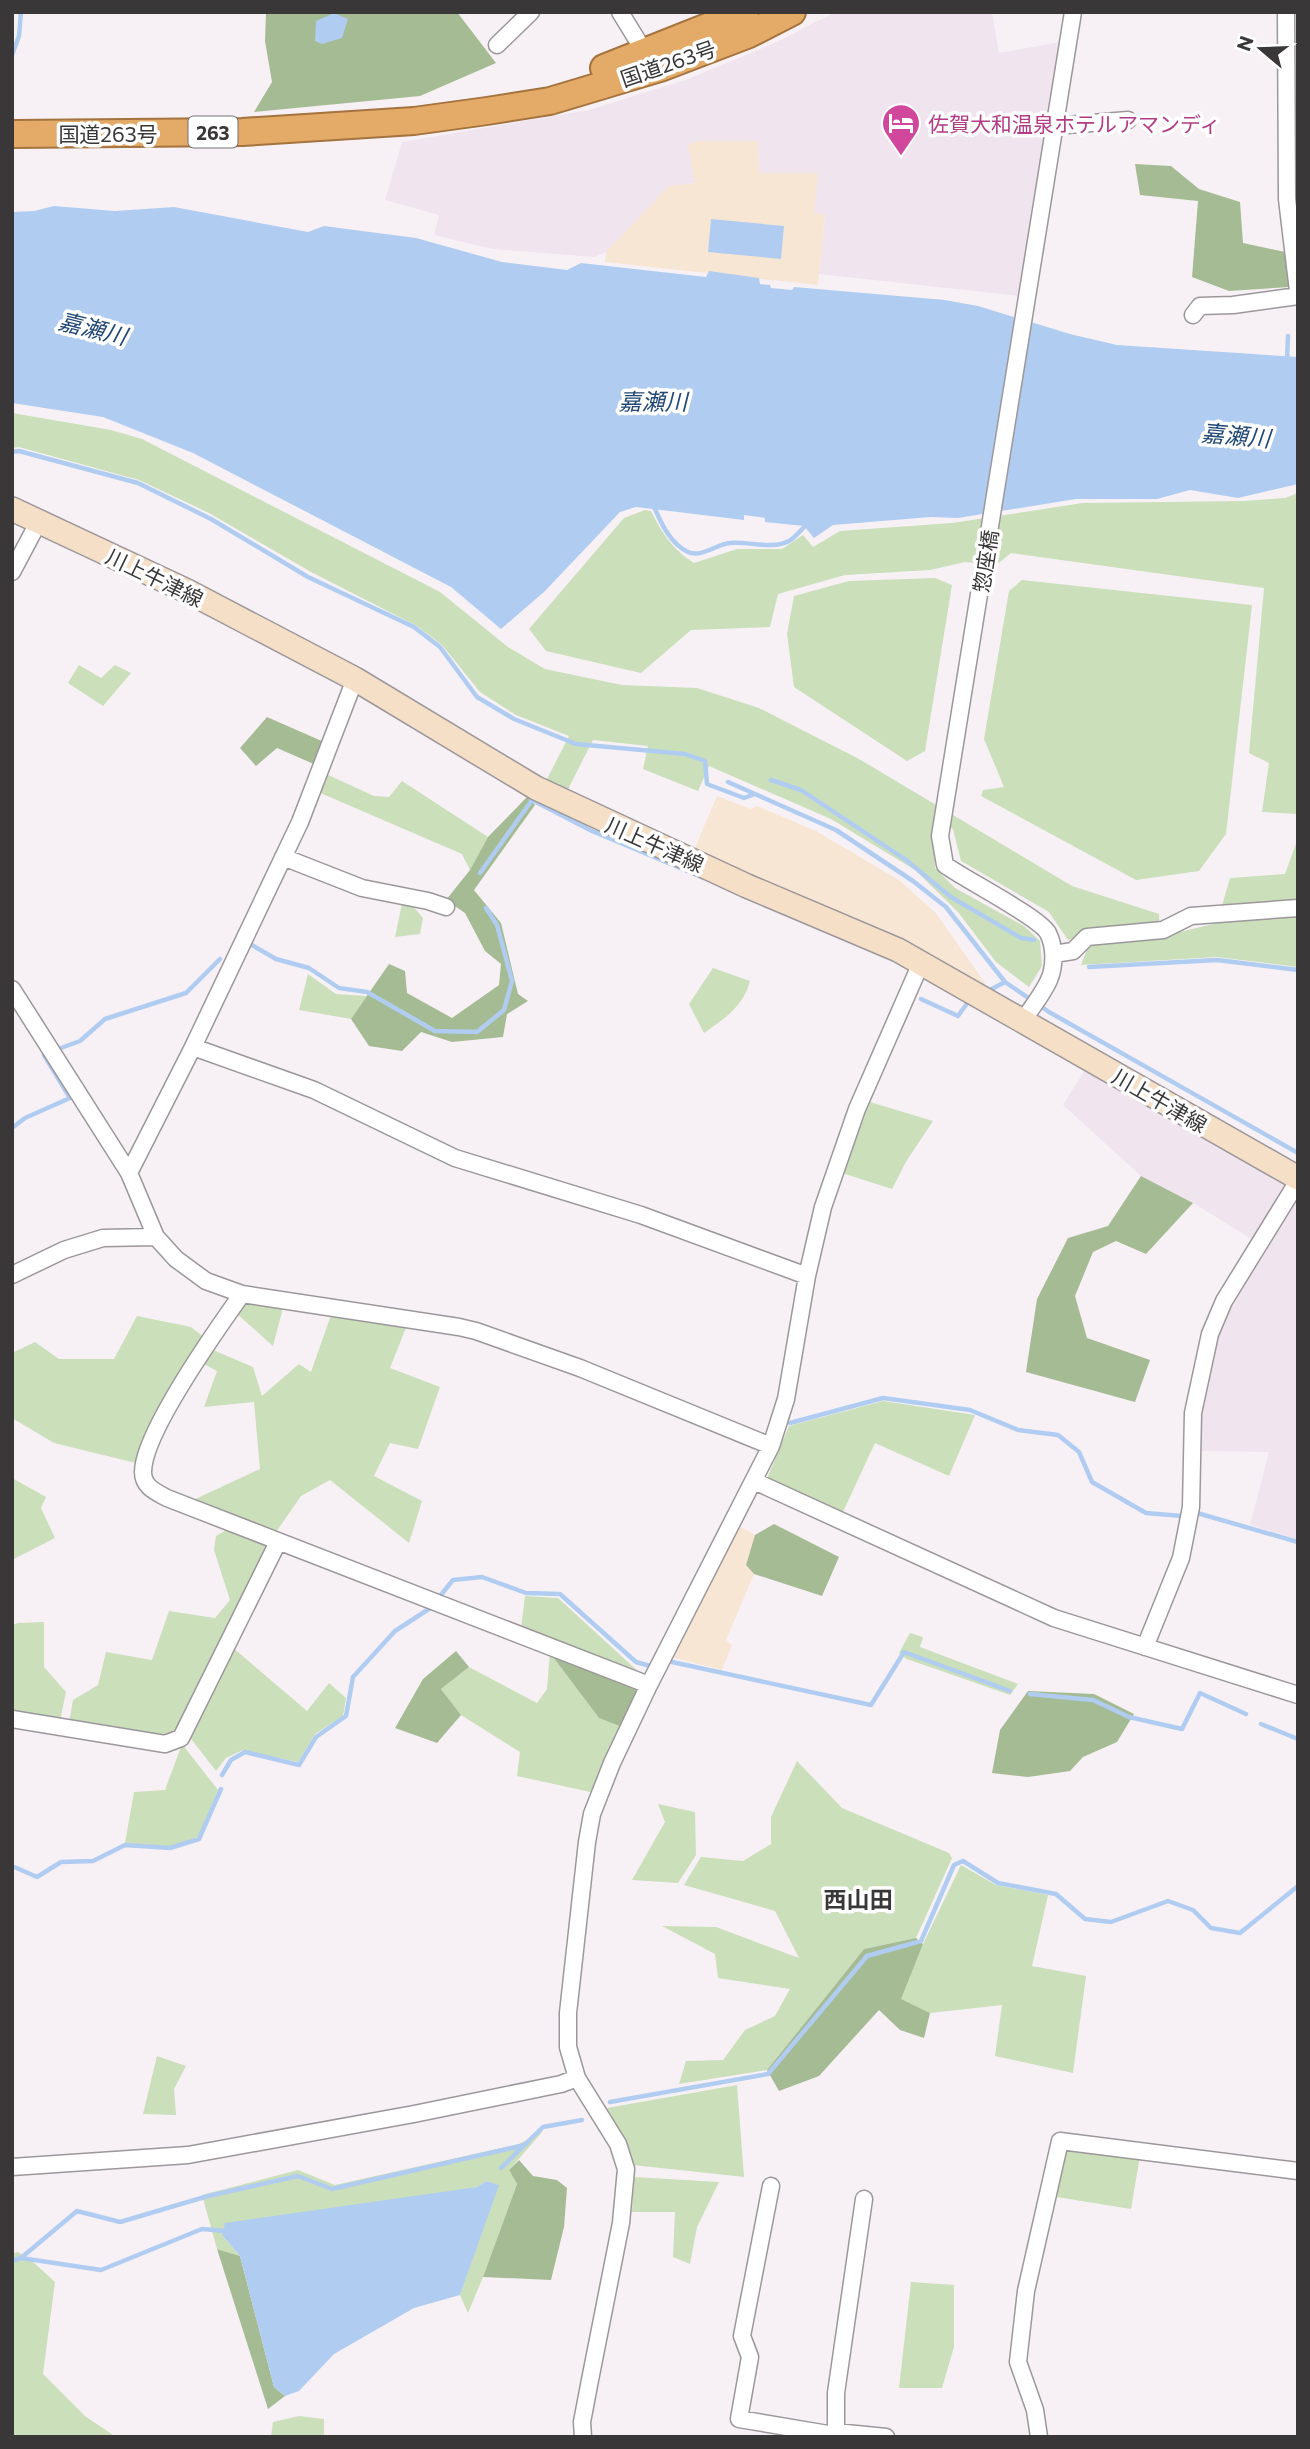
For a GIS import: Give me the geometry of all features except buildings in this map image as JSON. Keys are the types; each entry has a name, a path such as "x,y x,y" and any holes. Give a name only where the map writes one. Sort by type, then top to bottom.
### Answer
{"highway":[{"name":"国道263号","path":"414,121 552,84 641,54 745,12"},
{"name":"国道263号","path":"12,134 242,132 414,121 550,101 660,68 749,34 792,12"}],"main road":[{"name":"川上牛津線","path":"12,509 187,591 355,679 536,788 747,886 898,950 1026,1017 1298,1179"}],"street":[{"path":"498,46 531,12"},
{"path":"620,12 639,43 641,54"},
{"name":"惣座橋","path":"1054,954 1048,932 1035,920 963,878 946,865 940,845 1073,12"},
{"path":"1193,315 1200,306 1233,305 1298,293 1287,198 1286,12"},
{"path":"1055,126 1128,120"},
{"path":"12,572 39,521"},
{"path":"129,1173 193,1047 283,857 355,679"},
{"path":"283,857 362,888 446,907"},
{"path":"1026,1017 1049,979 1054,954 1073,951 1087,937 1163,930 1191,916 1298,908"},
{"path":"1253,912 1298,919"},
{"path":"583,2437 585,2408 621,2223 626,2169 618,2144 577,2078 568,2047 568,2013 592,1814 649,1685 771,1446 786,1399 807,1276 823,1207 857,1109 921,963"},
{"path":"12,989 129,1173 156,1237 176,1259 206,1281 242,1294 476,1331 580,1368 771,1446"},
{"path":"193,1047 314,1090 454,1158 640,1215 807,1276"},
{"path":"1145,1647 1181,1558 1191,1507 1193,1413 1210,1334 1224,1301 1298,1179"},
{"path":"12,1275 64,1250 103,1238 156,1237"},
{"path":"242,1294 207,1343 163,1416 147,1453 143,1474 149,1488 167,1498 278,1542 649,1685"},
{"path":"754,1481 1054,1618 1298,1695"},
{"path":"12,1719 164,1744 181,1738 278,1542"},
{"path":"12,2167 188,2155 414,2115 561,2084 577,2078"},
{"path":"1040,2437 1035,2410 1018,2362 1026,2291 1060,2141 1298,2171"},
{"path":"771,2186 743,2336 750,2357 739,2419 828,2434 886,2437"},
{"path":"838,2434 836,2393 864,2199"}],"shaded area":[{"name":"佐賀大和温泉ホテルアマンディ","path":"835,12 992,12 999,53 1061,42 1021,296 819,274 825,215 814,214 759,173 758,141 695,183 669,186 606,252 594,257 492,249 434,235 439,215 385,200 402,142 589,110 688,79 777,42"},
{"path":"697,141 758,141 759,173 818,173 814,213 825,215 818,285 605,262 606,252 669,186 695,183 688,145"},
{"path":"717,796 751,809 757,806 816,831 899,880 936,913 985,983 982,987 898,937 694,850"},
{"path":"1086,1068 1289,1186 1255,1241 1193,1203 1141,1176 1063,1105"},
{"path":"1298,1194 1298,1539 1250,1525 1269,1452 1197,1451 1200,1402 1224,1311"},
{"path":"739,1526 755,1535 746,1565 754,1574 726,1640 732,1645 722,1670 671,1657 704,1590"}],"green space":[{"path":"266,12 457,12 496,63 420,96 254,112 272,82 265,41"},
{"path":"1135,164 1171,166 1199,189 1240,202 1243,243 1285,252 1289,287 1229,291 1192,277 1198,201 1140,195"},
{"path":"12,413 111,430 142,439 440,592 508,647 545,669 622,685 697,688 759,708 859,759 1072,886 1159,914 1159,937 1217,923 1230,878 1285,874 1298,838 1298,967 1217,957 1081,965 1094,932 1068,940 1049,912 961,861 953,829 933,818 935,868 955,888 1024,926 1040,941 1042,966 1029,987 996,962 958,912 915,870 831,819 709,766 698,791 643,769 648,746 593,740 565,795 545,783 569,736 516,715 480,692 442,645 417,626 311,572 209,513 139,480 19,447 12,448"},
{"path":"1298,493 1298,814 1262,812 1269,763 1249,753 1264,588 1011,553 996,565 965,562 930,570 845,575 778,594 770,627 691,630 641,673 546,651 529,629 624,518 645,510 651,511 668,540 694,563 737,549 782,549 803,535 813,547 840,531 952,523 1083,503 1244,501 1285,498"},
{"path":"935,578 952,585 925,751 907,761 794,687 787,634 794,596 849,581"},
{"path":"1022,580 1252,605 1226,834 1199,871 1136,880 981,796 983,790 1004,787 984,739 1009,591"},
{"path":"79,665 101,678 115,665 131,673 103,706 68,683"},
{"path":"267,717 324,742 316,765 277,748 256,766 240,748"},
{"path":"326,774 374,796 389,797 402,781 488,837 470,870 462,854 318,792"},
{"path":"527,797 535,805 474,890 501,923 518,994 528,1001 507,1014 503,1037 452,1042 421,1032 402,1051 369,1046 351,1019 389,964 405,971 407,993 452,1018 499,985 501,964 485,951 465,913 446,900 470,870 488,837"},
{"path":"402,904 412,905 423,918 420,934 395,937"},
{"path":"713,968 750,981 738,1005 704,1033 689,1004"},
{"path":"308,974 336,994 367,996 351,1019 299,1010"},
{"path":"870,1102 933,1121 907,1160 892,1189 842,1173"},
{"path":"1141,1176 1193,1203 1146,1254 1116,1241 1093,1252 1075,1296 1087,1338 1150,1360 1135,1402 1026,1372 1037,1299 1068,1238 1108,1226"},
{"path":"243,1302 283,1308 273,1346 236,1313"},
{"path":"331,1315 407,1325 390,1368 440,1387 418,1449 390,1443 374,1476 422,1501 409,1543 330,1480 301,1496 274,1535 189,1502 260,1469 254,1402 204,1407 217,1371 202,1363 211,1349 253,1367 262,1396 299,1364 311,1372"},
{"path":"137,1316 191,1327 205,1338 140,1464 54,1443 12,1418 12,1353 35,1342 59,1359 114,1359"},
{"path":"883,1401 975,1415 949,1476 875,1443 842,1514 766,1481 789,1426"},
{"path":"12,1478 46,1497 41,1508 55,1538 12,1560"},
{"path":"774,1524 839,1557 822,1596 754,1574 746,1565 755,1535"},
{"path":"230,1528 271,1543 178,1732 165,1738 69,1723 73,1700 98,1685 106,1652 152,1660 169,1611 215,1618 230,1600 214,1550 216,1536"},
{"path":"525,1596 558,1598 641,1674 521,1629"},
{"path":"44,1622 44,1667 66,1692 60,1721 12,1714 12,1625"},
{"path":"910,1633 923,1637 920,1647 1018,1684 1010,1695 907,1659 899,1653"},
{"path":"231,1646 307,1711 329,1683 346,1698 343,1716 315,1734 298,1762 243,1750 226,1758 216,1771 188,1735"},
{"path":"456,1651 469,1667 441,1689 461,1715 437,1743 395,1728 423,1679"},
{"path":"550,1653 599,1718 622,1727 595,1793 517,1776 520,1752 461,1715 441,1689 469,1667 537,1703 547,1689"},
{"path":"550,1653 641,1689 622,1727 599,1718"},
{"path":"1028,1691 1094,1694 1134,1714 1117,1742 1083,1757 1070,1771 1028,1777 992,1773 1000,1730"},
{"path":"182,1744 218,1790 198,1837 170,1847 125,1843 134,1792 165,1790"},
{"path":"797,1761 842,1808 949,1853 952,1858 916,1938 864,1949 767,2070 679,2084 686,2061 723,2060 745,2030 775,2016 790,1989 718,1978 715,1954 662,1926 716,1927 799,1958 775,1911 684,1885 701,1857 743,1861 771,1844 771,1817"},
{"path":"658,1804 695,1812 696,1855 678,1883 632,1880 665,1822"},
{"path":"961,1865 996,1885 1048,1895 1032,1966 1086,1976 1073,2073 995,2056 1002,2005 930,2013 900,1999"},
{"path":"916,1938 923,1944 901,1999 930,2013 924,2038 900,2030 879,2010 819,2076 779,2091 767,2070 864,1949"},
{"path":"157,2056 186,2066 174,2089 176,2115 143,2114"},
{"path":"737,2085 744,2177 633,2165 607,2108"},
{"path":"543,2131 509,2170 517,2184 468,2313 460,2295 498,2185 486,2181 477,2187 222,2235 240,2256 217,2249 202,2195 298,2170 335,2185 519,2144"},
{"path":"1065,2148 1140,2156 1131,2209 1057,2197"},
{"path":"519,2160 533,2176 557,2180 567,2188 564,2227 551,2280 483,2277 517,2184 509,2170"},
{"path":"634,2177 719,2182 697,2227 690,2264 673,2257 675,2212 632,2212"},
{"path":"217,2249 240,2256 274,2387 285,2396 268,2409"},
{"path":"18,2252 55,2282 43,2374 85,2416 116,2437 12,2437 12,2254"},
{"path":"911,2282 954,2285 954,2347 942,2388 899,2388"},
{"path":"299,2416 324,2419 324,2437 271,2437 273,2422"}],"water":[{"path":"334,13 348,19 342,38 322,44 315,41 316,21"},
{"name":"嘉瀬川","path":"54,206 115,211 174,207 308,232 324,226 416,238 502,262 567,270 581,263 706,277 709,271 759,278 760,284 770,285 771,288 792,290 794,287 945,300 978,306 1070,334 1117,345 1298,357 1298,484 1238,498 1190,490 1157,499 1076,499 958,518 931,517 833,525 814,538 804,526 765,522 765,518 744,515 744,520 636,507 620,512 544,592 501,629 451,587 193,453 103,417 12,403 12,212 34,211"},
{"path":"711,219 784,226 781,259 708,252"},
{"path":"486,2181 499,2185 460,2295 414,2308 334,2354 299,2391 285,2396 274,2387 240,2256 222,2235 225,2223 477,2187"}],"waterway":[{"path":"12,55 19,36 21,12"},
{"path":"1287,360 1288,336"},
{"path":"12,452 19,451 138,483 211,519 308,577 414,627 440,647 477,697 514,719 576,744 685,754 705,761 707,784 744,798 755,794"},
{"path":"655,509 672,539 682,549 693,553 730,543 782,544 805,526"},
{"path":"771,780 801,790 906,860 951,897 1021,938 1034,940"},
{"path":"728,782 836,830 913,881 946,907 1005,982 1049,1012 1298,1153"},
{"path":"480,873 532,800 592,831 704,878"},
{"path":"250,944 276,959 309,968 339,988 367,992 435,1031 477,1032 504,1010 512,981 497,925 486,908"},
{"path":"61,1048 80,1041 105,1019 186,993 220,959"},
{"path":"1089,967 1217,960 1298,970"},
{"path":"988,991 1005,982"},
{"path":"921,999 958,1016 968,1002"},
{"path":"12,1128 25,1118 70,1098 44,1055"},
{"path":"790,1423 883,1398 970,1410 1018,1430 1058,1435 1079,1452 1092,1482 1146,1513 1182,1516"},
{"path":"1197,1513 1298,1542"},
{"path":"440,1596 453,1580 482,1577 526,1593 560,1594 636,1662 650,1666"},
{"path":"222,1775 231,1760 245,1752 299,1765 316,1737 346,1716 353,1677 395,1631 432,1607"},
{"path":"672,1662 871,1705 904,1652 1010,1691"},
{"path":"1030,1694 1093,1700 1129,1717 1182,1729 1200,1693 1246,1714"},
{"path":"1261,1724 1298,1739"},
{"path":"12,1866 37,1877 61,1862 93,1861 125,1845 170,1848 199,1839 221,1789"},
{"path":"610,2102 768,2074 867,1956 921,1941 954,1865 963,1861 998,1883 1056,1894 1085,1919 1111,1922 1168,1901 1193,1910 1211,1928 1240,1933 1298,1886"},
{"path":"501,2168 543,2127 582,2120"},
{"path":"21,2258 77,2211 120,2222 208,2196 298,2176 332,2189 525,2145"},
{"path":"12,2261 21,2258 101,2270 202,2229 226,2231"}],"place":[{"name":"佐賀大和温泉ホテルアマンディ","path":"901,157"}],"district":[{"name":"西山田","path":"858,1899"}]}
